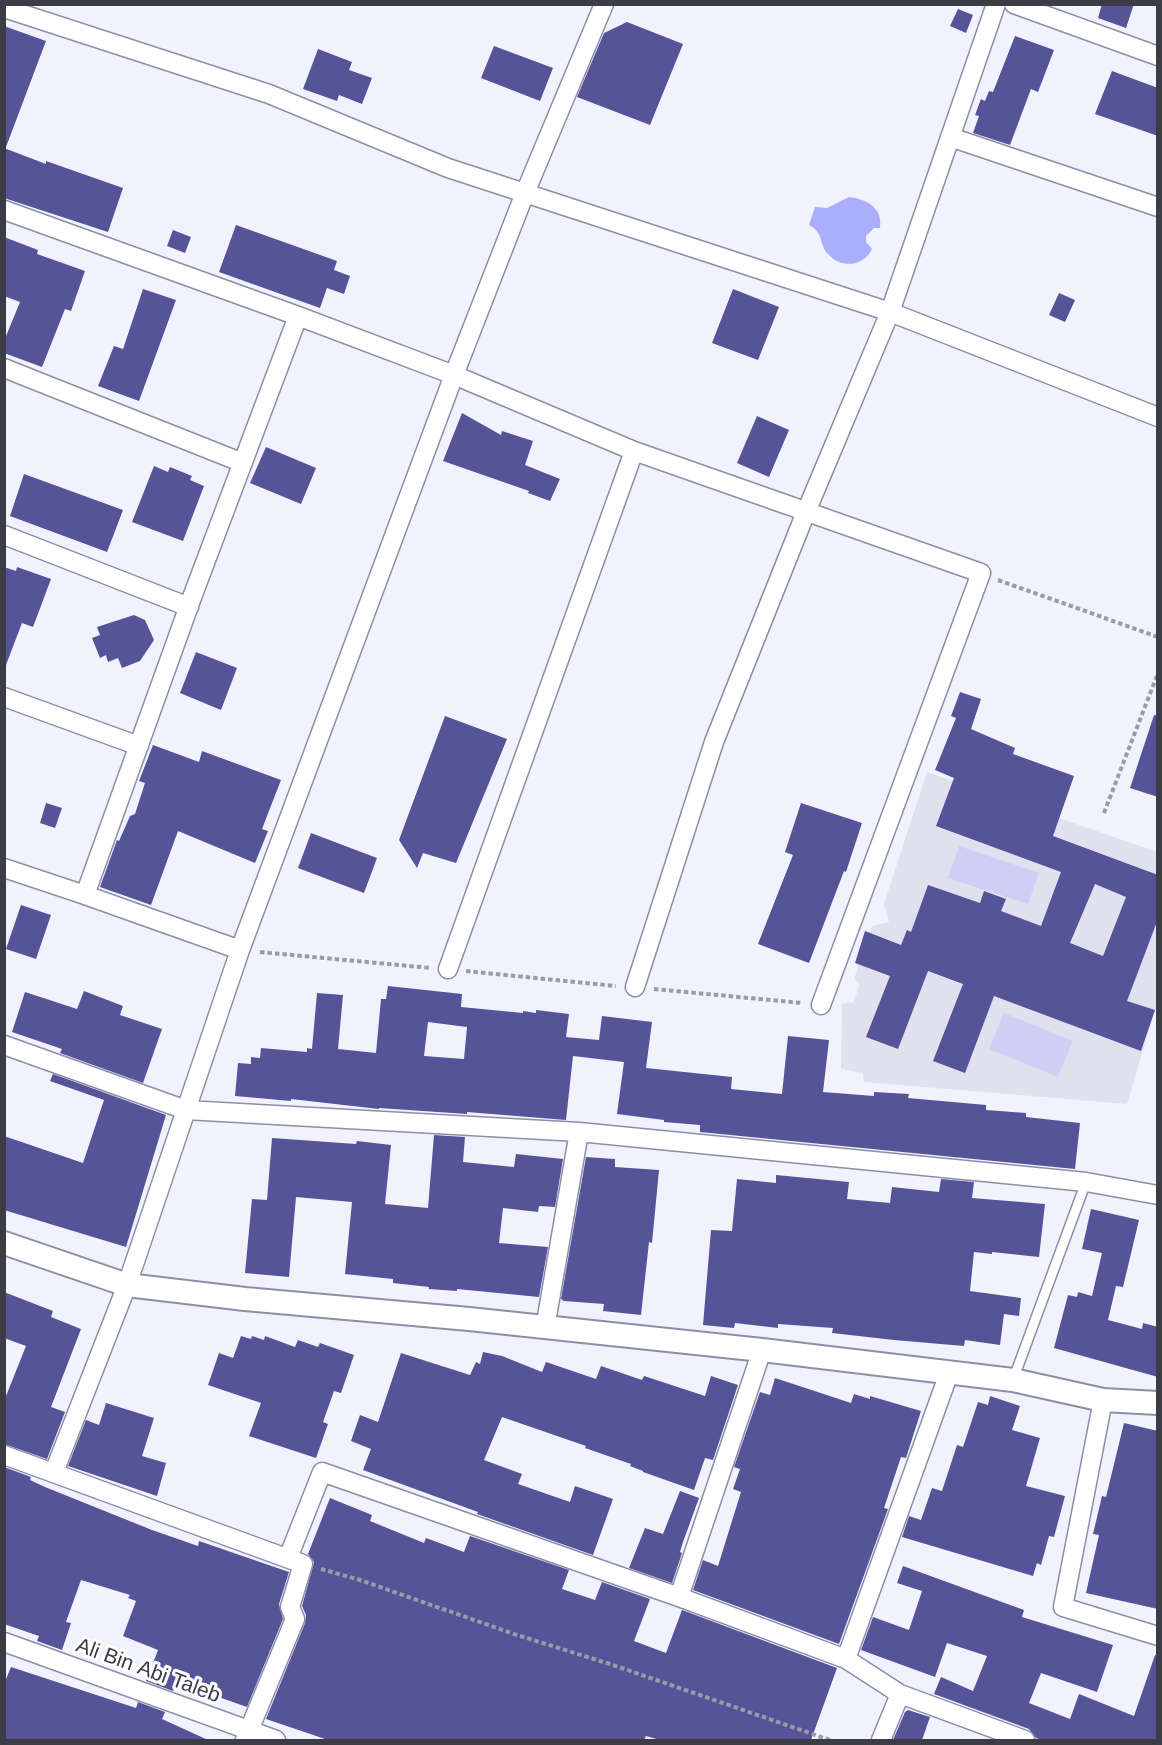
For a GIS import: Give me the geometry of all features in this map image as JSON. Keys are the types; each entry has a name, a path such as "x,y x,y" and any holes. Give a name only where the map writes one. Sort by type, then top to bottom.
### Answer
{"street":[{"path":"54,1472 127,1285 240,950 454,375 525,194 604,4"},
{"path":"635,987 714,742 806,512 891,312 996,4"},
{"path":"1014,4 1158,56"},
{"path":"4,8 269,94 448,168 891,312 1158,417"},
{"path":"950,137 1158,207"},
{"path":"4,210 454,375 634,451 981,573 821,1005"},
{"path":"85,895 189,607 298,316"},
{"path":"4,368 243,463"},
{"path":"448,969 634,451"},
{"path":"4,535 189,607"},
{"path":"4,697 139,746"},
{"path":"4,868 240,950"},
{"path":"4,1045 186,1110 579,1132 1086,1182 1158,1195"},
{"path":"545,1328 579,1132"},
{"path":"4,1243 127,1285 245,1299 762,1350 1013,1380 1103,1400 1158,1403"},
{"path":"680,1597 762,1350"},
{"path":"846,1659 949,1373"},
{"path":"1103,1400 1063,1607 1158,1636"},
{"path":"4,1455 295,1561"},
{"path":"247,1736 295,1619 290,1606 295,1561 322,1472 680,1597 846,1659 900,1694 1025,1740"},
{"name":"Ali Bin Abi Taleb","path":"4,1642 247,1736 276,1740"},
{"path":"881,1740 900,1694"}],"lane":[{"path":"1013,1380 1086,1182"}],"path":[{"path":"981,573 1158,637"},
{"path":"1104,813 1158,672"},
{"path":"295,1561 360,1580 830,1740"}],"shaded area":[{"path":"927,772 1157,852 1157,1003 1127,1104 864,1082 863,1073 841,1069 842,1004 854,1002 860,983 854,979 872,926 889,922 884,904"},
{"path":"959,846 1039,873 1028,904 948,878"},
{"path":"1004,1013 1073,1041 1058,1077 989,1049"}],"water":[{"path":"849,197 868,202 876,210 879,215 880,228 874,228 866,236 866,242 872,249 868,255 858,262 846,264 829,255 817,232 809,225 815,207 827,208"}],"building":[{"path":"1102,4 1134,4 1126,28 1098,18"},
{"path":"958,9 973,15 966,33 950,26"},
{"path":"627,22 683,44 650,125 577,97 604,33"},
{"path":"4,26 46,41 6,147 4,146"},
{"path":"1015,36 1054,50 1038,92 1031,89 1010,145 973,133 979,116 975,115 981,99 985,101 989,91 993,92"},
{"path":"494,46 553,68 540,101 481,78"},
{"path":"318,49 352,62 349,70 372,78 362,104 339,95 337,101 303,89"},
{"path":"1112,71 1158,88 1158,136 1095,114"},
{"path":"4,148 123,188 108,232 4,198"},
{"path":"236,225 337,261 334,270 350,276 344,294 327,288 320,308 219,272"},
{"path":"173,230 191,237 185,253 167,246"},
{"path":"4,237 38,250 37,254 85,271 71,311 65,309 42,367 4,353 4,341 20,302 4,296"},
{"path":"143,289 176,300 139,401 98,386 114,346 123,349"},
{"path":"733,289 779,307 758,360 712,343"},
{"path":"1059,293 1075,300 1065,322 1049,315"},
{"path":"462,413 501,435 502,431 533,441 525,465 560,479 550,501 528,493 529,491 443,461"},
{"path":"757,416 789,430 769,477 737,463"},
{"path":"266,447 316,468 301,504 250,483"},
{"path":"154,466 168,472 170,467 192,476 190,480 204,486 183,541 132,522"},
{"path":"24,474 123,510 107,552 10,516"},
{"path":"4,567 16,571 17,567 51,579 33,627 22,623 6,665 4,665"},
{"path":"134,615 145,620 154,640 140,661 122,668 118,658 108,662 106,655 100,658 92,638 100,635 97,627"},
{"path":"196,652 237,668 221,710 180,693"},
{"path":"960,692 981,699 971,729 1015,748 1013,754 1074,776 1053,836 1158,875 1158,919 1127,1001 1155,1010 1141,1051 994,996 965,1073 933,1061 963,984 928,971 898,1049 866,1037 890,976 855,963 865,931 901,945 907,930 911,932 928,885 980,903 984,891 1006,899 1001,911 1041,926 1061,872 936,826 954,778 935,770 956,718 951,716","holes":["1095,884 1126,897 1103,956 1070,943"]},
{"path":"1154,715 1158,716 1158,797 1130,788"},
{"path":"445,716 507,739 456,863 423,853 417,868 399,840"},
{"path":"153,745 199,762 202,751 281,780 262,829 268,831 255,863 178,831 151,905 100,887 117,840 119,841 130,816 135,814 145,783 139,781"},
{"path":"46,803 62,808 55,828 40,823"},
{"path":"801,803 862,823 846,872 844,871 809,963 758,944 793,855 785,852"},
{"path":"311,833 377,858 364,893 298,868"},
{"path":"21,905 51,915 36,959 6,949"},
{"path":"388,986 462,994 461,1007 523,1013 523,1011 536,1013 536,1010 569,1014 566,1037 599,1040 602,1016 652,1022 646,1068 732,1077 731,1089 782,1094 788,1036 829,1040 823,1092 874,1096 874,1092 909,1094 908,1098 986,1105 986,1110 1026,1113 1026,1117 1080,1123 1075,1169 700,1132 700,1125 617,1114 624,1062 573,1056 566,1120 467,1112 467,1114 379,1109 291,1099 291,1101 235,1096 238,1063 251,1064 251,1057 260,1058 261,1048 307,1052 307,1048 312,1049 317,993 343,995 338,1049 376,1053 381,999 386,999","holes":["428,1022 467,1027 464,1059 424,1056"]},
{"path":"84,991 123,1006 120,1015 162,1029 143,1083 60,1053 62,1049 12,1032 25,992 77,1009"},
{"path":"53,1074 166,1115 126,1247 4,1210 4,1136 83,1163 104,1100 50,1081"},
{"path":"434,1135 465,1137 463,1162 514,1167 516,1154 563,1159 555,1207 539,1206 538,1212 503,1208 499,1243 548,1247 539,1297 457,1289 457,1291 429,1289 429,1287 393,1283 393,1279 345,1274 352,1202 296,1197 289,1277 245,1273 252,1199 267,1200 272,1138 356,1144 357,1141 391,1145 385,1204 428,1208"},
{"path":"586,1157 615,1159 615,1167 659,1170 652,1243 649,1242 641,1315 603,1311 604,1304 561,1299"},
{"path":"776,1175 849,1182 847,1199 890,1203 892,1187 939,1192 941,1179 974,1182 972,1198 1045,1204 1039,1257 974,1252 970,1291 1021,1298 1019,1316 1004,1314 1000,1345 965,1340 964,1346 894,1340 832,1333 833,1328 778,1324 778,1328 735,1323 734,1328 703,1325 711,1230 732,1231 737,1179 776,1183"},
{"path":"1091,1209 1139,1220 1123,1287 1116,1286 1108,1320 1142,1329 1143,1323 1158,1327 1158,1377 1054,1348 1068,1295 1077,1297 1078,1292 1092,1296 1102,1253 1082,1249"},
{"path":"4,1292 53,1311 51,1317 81,1329 51,1407 65,1412 47,1459 4,1444 4,1401 26,1346 4,1338"},
{"path":"241,1336 251,1339 252,1336 264,1340 265,1336 295,1347 298,1340 318,1347 320,1343 354,1355 341,1393 334,1391 323,1422 328,1424 316,1458 249,1436 261,1403 208,1385 219,1353 233,1358"},
{"path":"483,1352 502,1356 542,1372 546,1362 596,1379 601,1366 642,1380 644,1376 705,1396 711,1376 738,1385 713,1460 705,1458 694,1490 643,1472 630,1466 631,1464 585,1448 586,1446 502,1417 484,1460 522,1474 518,1484 570,1502 575,1486 613,1499 593,1555 363,1470 371,1449 351,1441 360,1415 378,1422 401,1353 470,1375 476,1362 480,1364"},
{"path":"775,1378 851,1403 854,1394 870,1399 870,1396 921,1411 906,1458 901,1457 884,1508 888,1509 839,1644 693,1590 703,1560 718,1566 741,1492 733,1489 740,1469 734,1467 760,1392 770,1395"},
{"path":"990,1396 1020,1406 1012,1430 1040,1438 1026,1486 1065,1496 1054,1537 1049,1536 1041,1565 1037,1563 1033,1576 902,1537 909,1516 921,1520 932,1488 942,1491 957,1445 963,1447 978,1402 988,1405"},
{"path":"106,1403 154,1418 142,1456 166,1463 157,1496 68,1466 86,1420 99,1425"},
{"path":"1124,1423 1158,1431 1158,1609 1086,1593 1099,1535 1093,1534 1102,1496 1106,1497"},
{"path":"4,1467 31,1477 30,1480 45,1487 152,1530 198,1546 199,1541 289,1572 279,1604 283,1619 247,1707 176,1682 173,1691 146,1681 158,1650 123,1636 136,1601 128,1598 130,1595 81,1580 66,1622 71,1623 62,1650 37,1641 39,1636 4,1624"},
{"path":"680,1491 699,1498 683,1542 680,1552 682,1553 672,1583 629,1568 645,1528 663,1534"},
{"path":"330,1498 372,1515 370,1521 424,1543 426,1538 464,1552 470,1536 569,1570 562,1589 595,1600 602,1582 650,1599 634,1641 666,1653 682,1610 837,1668 811,1740 660,1740 646,1736 644,1740 328,1740 266,1719 305,1623 306,1615 302,1606 314,1562 308,1554"},
{"path":"903,1566 1024,1610 1022,1617 1113,1645 1097,1692 1041,1673 1029,1703 1070,1719 1079,1694 1134,1716 1155,1655 1158,1656 1158,1740 1042,1740 1036,1738 1029,1729 934,1694 941,1677 973,1691 987,1656 947,1643 935,1677 861,1650 873,1617 909,1630 922,1591 897,1583"},
{"path":"11,1667 136,1708 138,1702 165,1712 162,1719 208,1740 4,1740 4,1684"},
{"path":"908,1710 930,1717 922,1740 893,1740 905,1712"}]}
